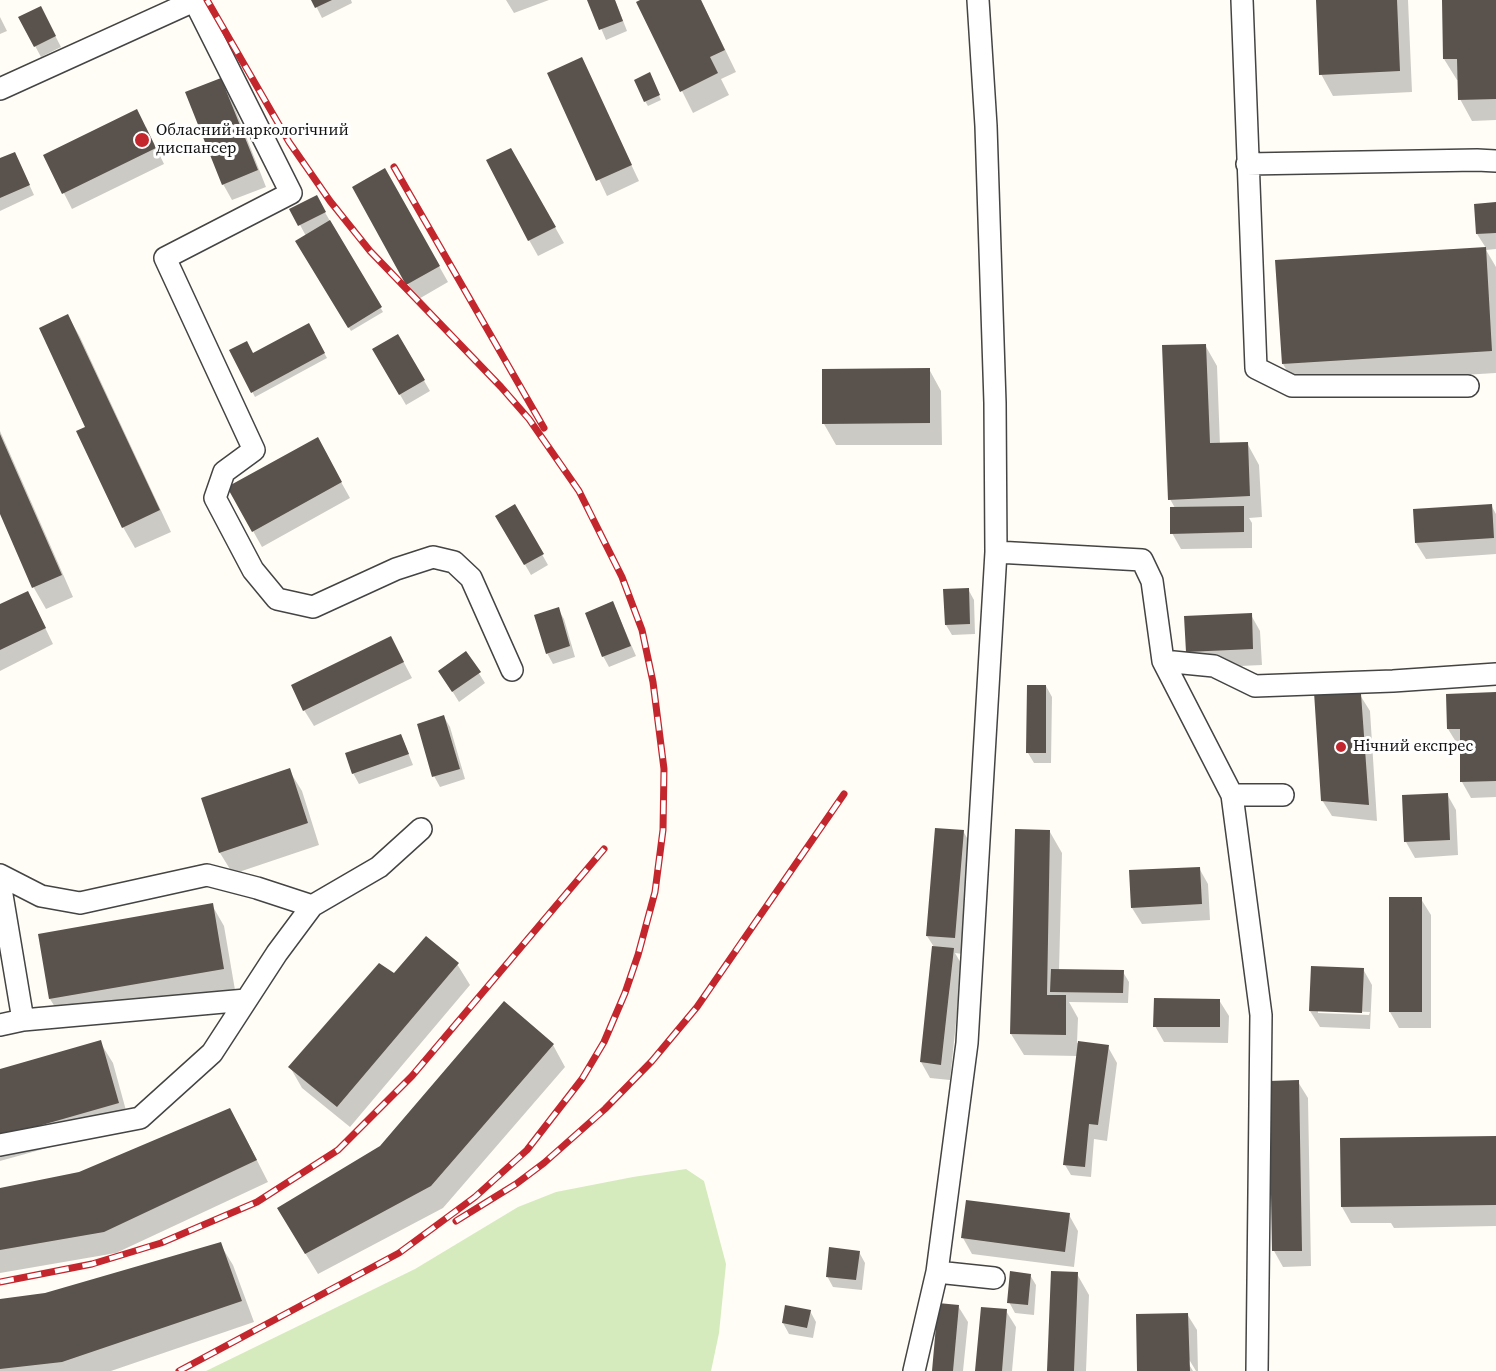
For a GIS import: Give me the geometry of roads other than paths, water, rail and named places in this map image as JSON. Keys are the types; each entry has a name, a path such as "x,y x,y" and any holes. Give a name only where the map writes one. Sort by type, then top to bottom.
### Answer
{"street":[{"path":"914,1371 937,1272 967,1043 996,552 995,403 986,126 978,0"},
{"path":"1242,0 1256,368 1292,387 1468,386"},
{"path":"0,89 190,1 291,193 165,258 254,450 224,472 215,498 253,570 277,599 313,608 396,569 433,557 454,562 471,578 512,670"},
{"path":"1247,164 1496,161"},
{"path":"996,552 1142,560 1152,581 1163,661 1232,795 1260,1015 1257,1371"},
{"path":"1163,661 1214,666 1255,686 1393,681 1496,674"},
{"path":"1232,795 1283,795"},
{"path":"0,1145 140,1118 212,1053 277,953 312,906 379,867 421,829"},
{"path":"0,875 41,896 80,903 207,875 312,906"},
{"path":"0,884 23,1020"},
{"path":"0,1025 23,1020 246,1000"},
{"path":"937,1272 993,1278"}],"railway":[{"path":"179,1371 399,1253 475,1197 527,1150 582,1079 604,1042 625,993 655,892 663,830 664,769 653,682 642,630 622,577 579,491 529,419 370,251 330,201 289,142 207,0"},
{"path":"394,167 544,428"},
{"path":"456,1221 516,1184 544,1163 605,1109 652,1061 697,1007 844,794"},
{"path":"0,1282 92,1264 161,1243 257,1202 338,1150 412,1076 604,849"}],"place":[{"name":"Обласний наркологічний диспансер","path":"142,140"},
{"name":"Нічний експрес","path":"1341,747"}]}
